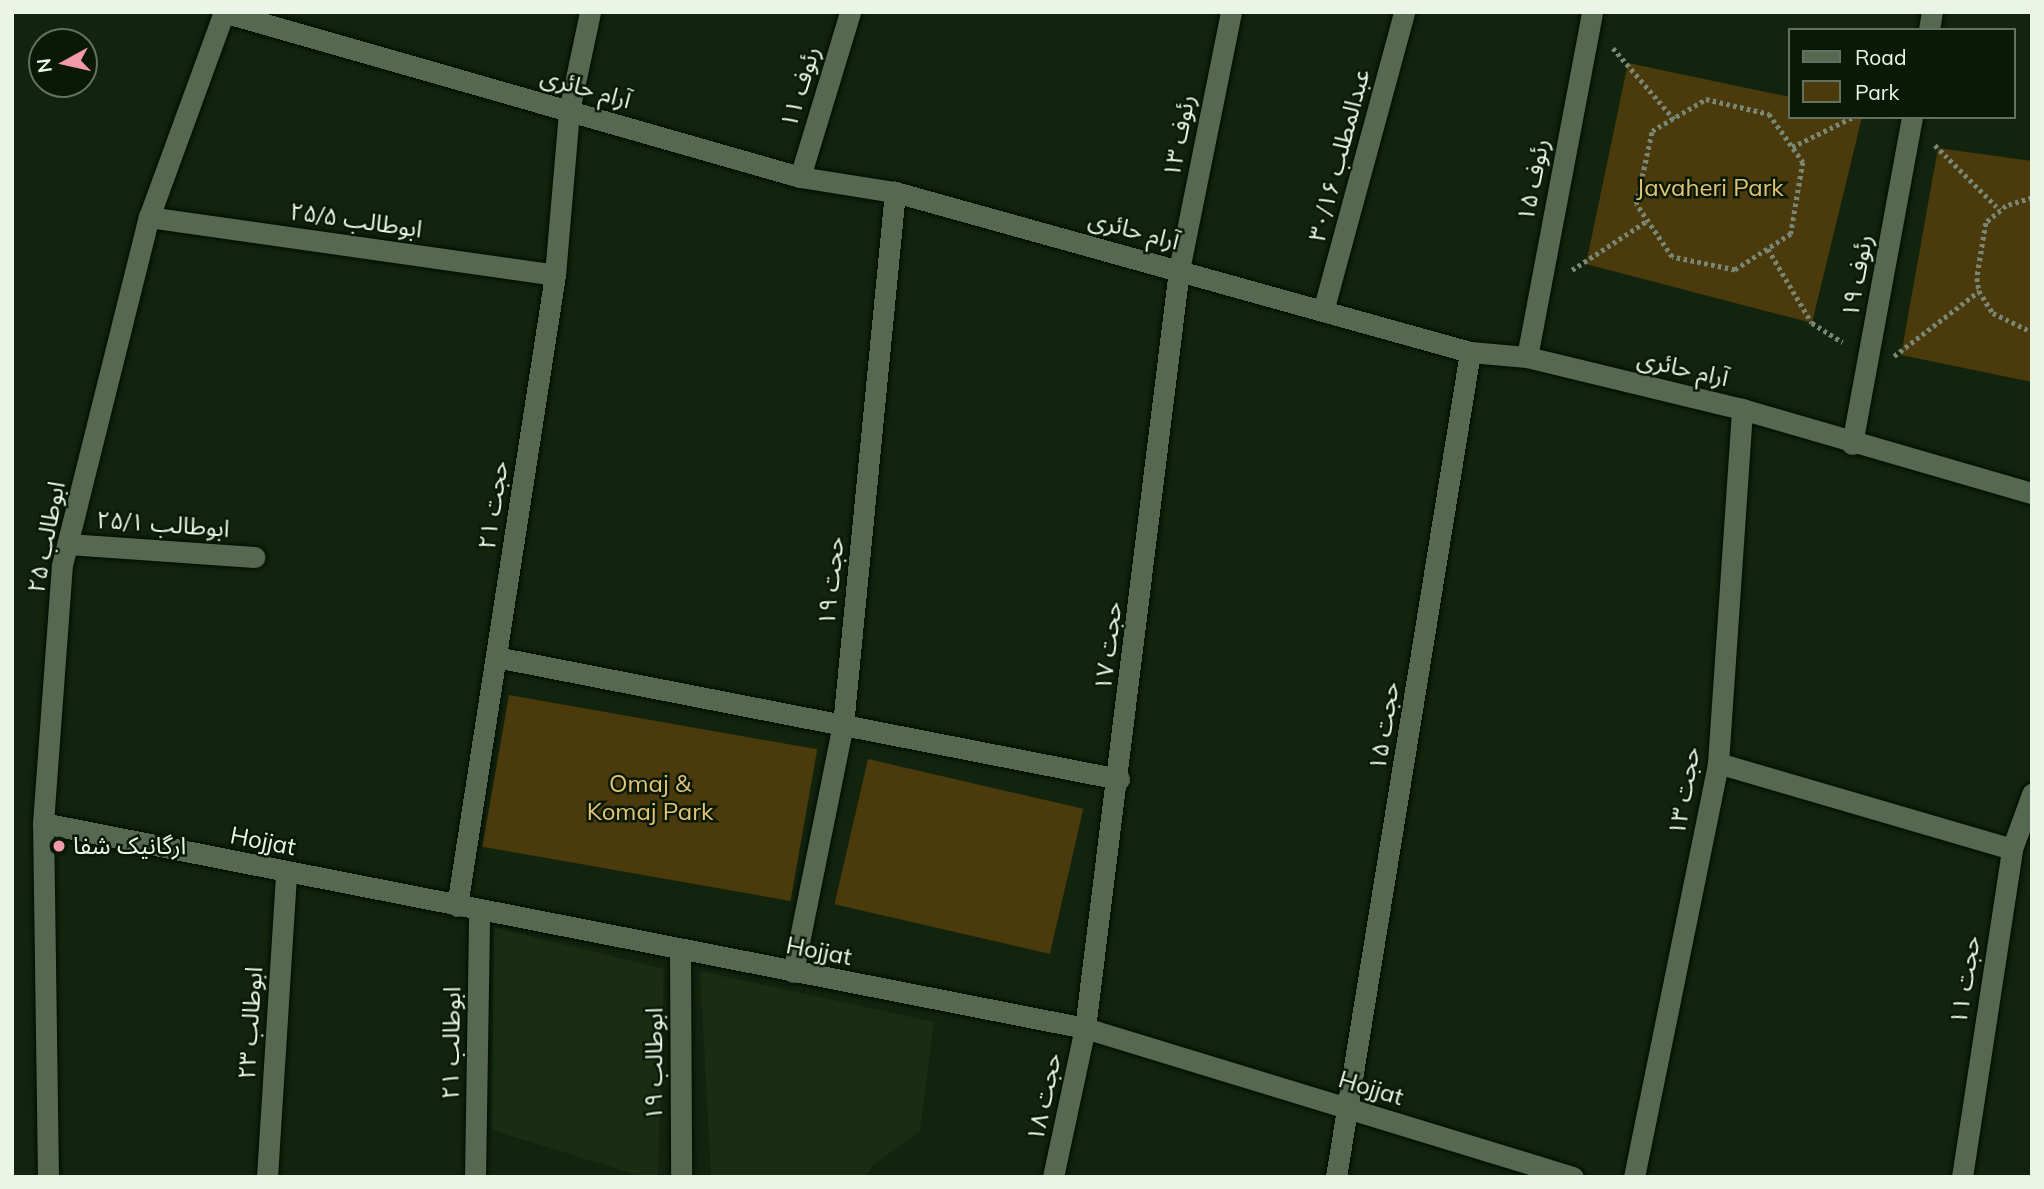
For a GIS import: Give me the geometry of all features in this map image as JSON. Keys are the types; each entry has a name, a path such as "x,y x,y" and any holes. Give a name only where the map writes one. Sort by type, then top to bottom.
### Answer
{"street":[{"name":"آرام حائری","path":"224,12 800,177 895,192 1470,352 1527,357 1742,409 1852,444 2032,493"},
{"name":"ابوطالب ۲۵","path":"48,1177 43,823 62,565 149,217 224,12"},
{"name":"حجت ۲۱","path":"457,906 555,275 569,111 590,12"},
{"name":"رئوف ۱۱","path":"800,177 850,12"},
{"name":"رئوف ۱۳","path":"1180,270 1231,12"},
{"name":"عبدالمطلب ۳۰/۱۶","path":"1323,311 1404,12"},
{"name":"رئوف ۱۵","path":"1527,357 1591,18"},
{"name":"رئوف ۱۹","path":"1852,444 1912,119"},
{"name":"حجت ۱۹","path":"793,972 843,725 895,192"},
{"name":"ابوطالب ۲۵/۵","path":"149,217 555,275"},
{"name":"حجت ۱۷","path":"1085,1028 1119,779 1180,270"},
{"name":"حجت ۱۵","path":"1336,1177 1470,352"},
{"name":"حجت ۱۳","path":"1634,1177 1718,763 1742,409"},
{"name":"ابوطالب ۲۵/۱","path":"68,544 255,557"},
{"path":"496,657 1119,779"},
{"path":"1718,763 2012,849"},
{"name":"حجت ۱۱","path":"1962,1177 2012,849 2032,794"},
{"name":"Hojjat","path":"43,823 680,952 1085,1028 1573,1177"},
{"name":"ابوطالب ۲۳","path":"267,1177 286,872"},
{"name":"ابوطالب ۲۱","path":"475,1177 479,910"},
{"name":"ابوطالب ۱۹","path":"680,952 681,1177"},
{"name":"حجت ۱۸","path":"1053,1177 1085,1028"}],"path":[{"path":"1591,18 1674,119"},
{"path":"1706,99 1769,114 1802,162 1791,234 1735,270 1671,257 1636,204 1652,131 1674,119 1706,99"},
{"path":"1792,147 1849,119"},
{"path":"1930,138 2000,210"},
{"path":"2032,198 2000,210 1986,223 1978,253 1979,291 1993,313 2032,332"},
{"path":"1541,281 1586,264 1647,221"},
{"path":"1768,249 1812,323 1868,359 1901,355 1979,291"}],"shaded area":[{"path":"494,927 664,969 658,1177 643,1177 492,1130"},
{"path":"700,971 934,1022 920,1131 872,1166 866,1177 711,1177"}],"green space":[{"name":"Javaheri Park","path":"1628,63 1788,97 1788,119 1862,119 1812,323 1586,264"},
{"path":"1938,148 2032,161 2032,382 1901,355"},
{"name":"Omaj & Komaj Park","path":"509,695 817,749 791,901 482,847"},
{"path":"868,759 1083,809 1050,954 834,904"}],"place":[{"name":"ارگانیک شفا","path":"59,846"}]}
